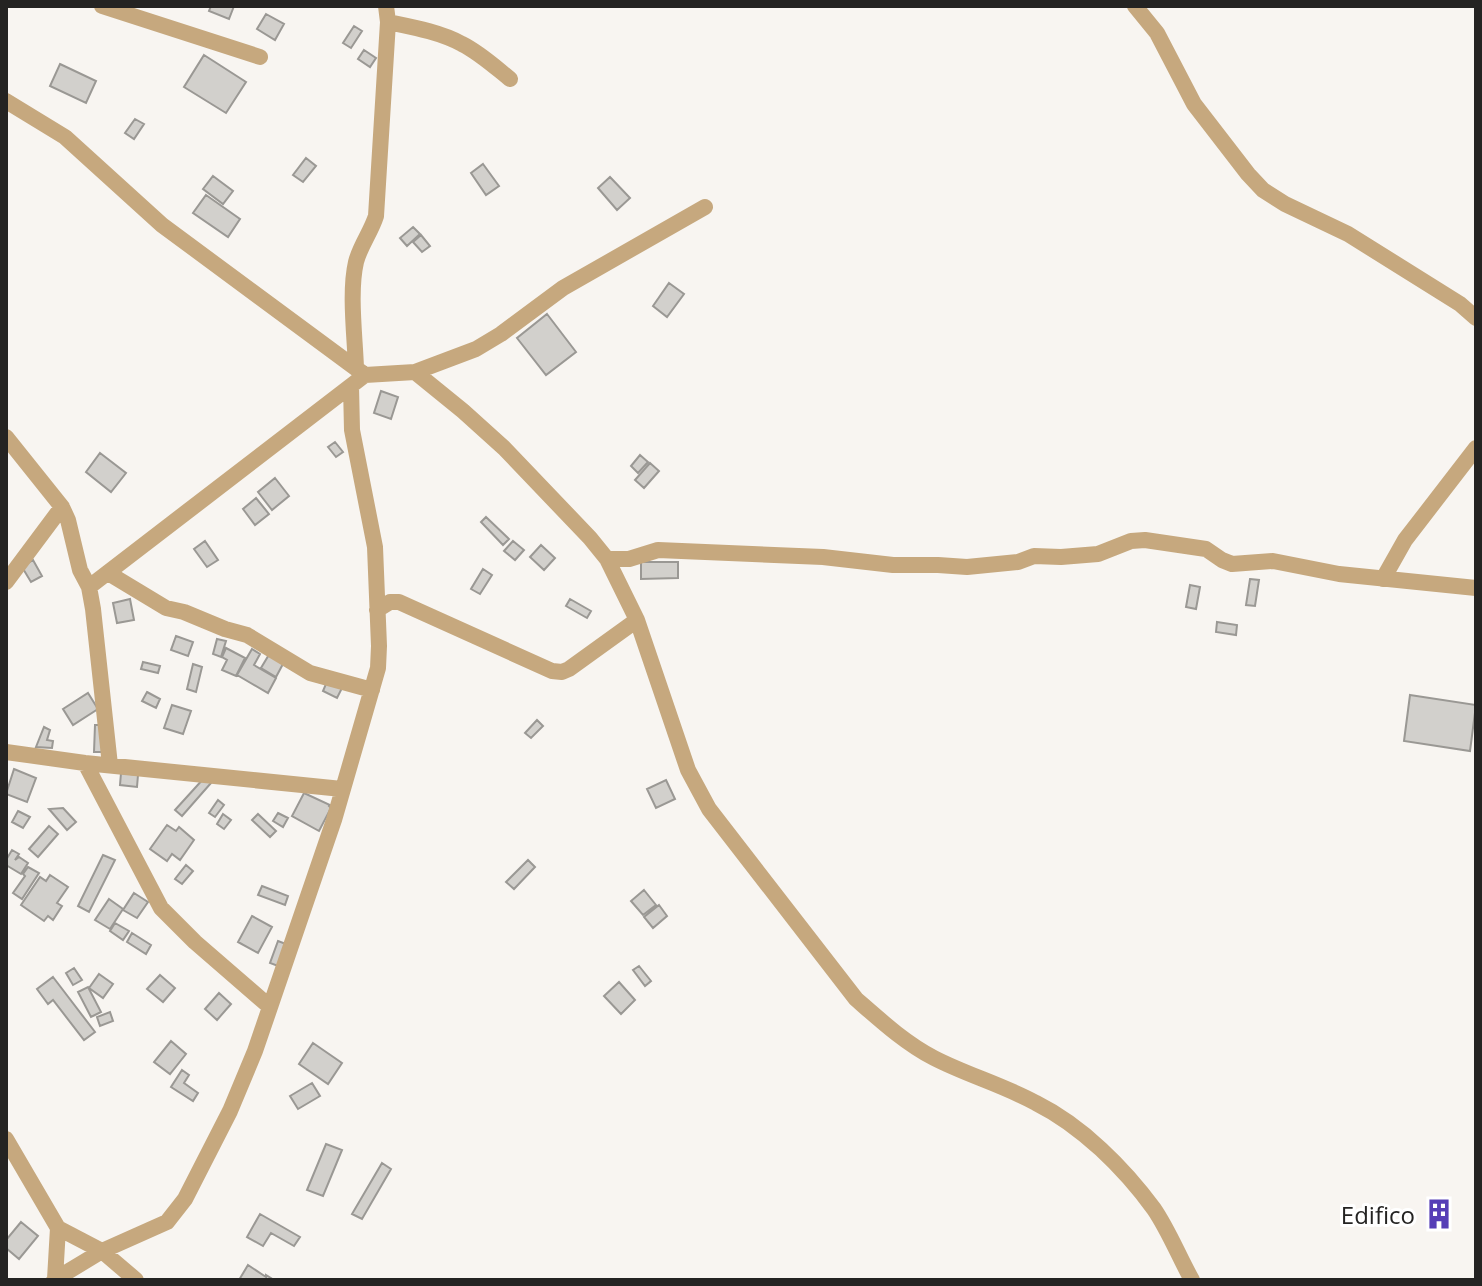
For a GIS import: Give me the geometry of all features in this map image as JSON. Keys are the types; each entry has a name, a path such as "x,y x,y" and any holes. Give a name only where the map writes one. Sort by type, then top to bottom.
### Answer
{"street":[{"path":"1135,6 1157,33 1194,104 1263,190 1361,242 1460,304 1476,318"},
{"path":"112,7 260,57"},
{"path":"89,587 351,386 361,372 353,285 356,261 376,216 387,14 459,42 510,79"},
{"path":"6,101 65,137 162,225 361,372 415,372 476,349 563,288 705,207"},
{"path":"415,372 504,448 607,559 637,620 688,770 709,809 856,999 898,1035 934,1058 1037,1103 1070,1124 1133,1183 1167,1231 1192,1280"},
{"path":"54,1279 102,1251 167,1222 185,1199 230,1111 255,1051 334,820 378,668 379,646 375,547 352,430 351,386"},
{"path":"6,437 62,507 68,520 93,609 110,765"},
{"path":"1383,579 1405,540 1476,448"},
{"path":"6,582 62,507"},
{"path":"607,559 629,559 658,550 967,567 1018,562 1034,556 1098,554 1131,541 1145,540 1206,549 1232,564 1273,561 1339,574 1476,588"},
{"path":"108,573 166,608 247,635 310,673 372,690"},
{"path":"377,610 390,602 399,602 552,671 562,672 637,620"},
{"path":"6,752 342,789"},
{"path":"85,763 161,908 270,1007"},
{"path":"6,1139 58,1228 102,1251 136,1280"},
{"path":"54,1279 58,1228"}],"building":[{"path":"211,6 234,6 229,19 209,11"},
{"path":"266,14 284,24 275,40 257,29"},
{"path":"354,26 362,31 351,48 343,43"},
{"path":"364,50 376,58 370,67 358,59"},
{"path":"204,55 246,82 226,113 184,87"},
{"path":"60,64 96,81 86,103 50,86"},
{"path":"135,119 144,124 134,139 125,133"},
{"path":"306,158 316,166 303,182 293,175"},
{"path":"483,164 499,186 486,195 471,173"},
{"path":"213,176 233,191 223,204 203,189"},
{"path":"610,177 630,198 617,210 598,188"},
{"path":"206,195 240,219 228,237 193,213"},
{"path":"413,227 420,234 407,246 400,238"},
{"path":"421,235 430,246 422,252 413,242"},
{"path":"669,283 684,294 667,317 653,306"},
{"path":"547,314 576,352 546,375 517,338"},
{"path":"381,391 398,397 391,419 374,413"},
{"path":"335,442 343,452 336,457 328,447"},
{"path":"100,453 126,473 111,492 86,472"},
{"path":"640,455 648,462 638,473 631,466"},
{"path":"650,463 659,471 644,488 635,480"},
{"path":"275,478 289,496 272,510 258,492"},
{"path":"256,498 269,514 255,525 243,509"},
{"path":"486,517 509,539 503,545 481,522"},
{"path":"205,541 218,560 207,567 194,549"},
{"path":"513,541 524,550 515,560 504,551"},
{"path":"541,545 555,558 544,570 530,557"},
{"path":"33,560 42,576 31,582 22,567"},
{"path":"641,562 678,562 678,578 641,579"},
{"path":"483,569 492,575 480,594 471,589"},
{"path":"1250,579 1259,580 1255,606 1246,605"},
{"path":"1190,585 1200,587 1196,609 1186,607"},
{"path":"130,599 134,620 117,623 113,603"},
{"path":"570,599 591,611 587,618 566,606"},
{"path":"1217,622 1237,625 1236,635 1216,632"},
{"path":"176,636 193,642 188,656 171,650"},
{"path":"217,639 226,641 221,657 213,654"},
{"path":"226,648 245,658 236,676 222,670 227,660 222,657"},
{"path":"252,649 260,654 254,665 276,678 268,693 237,675"},
{"path":"270,653 284,662 276,677 261,668"},
{"path":"143,662 160,666 158,673 141,669"},
{"path":"193,664 202,667 196,692 187,689"},
{"path":"328,679 343,686 337,698 323,691"},
{"path":"147,692 160,699 156,708 142,701"},
{"path":"88,693 98,709 73,725 63,709"},
{"path":"1410,695 1476,705 1470,751 1404,741"},
{"path":"172,705 191,711 183,734 164,728"},
{"path":"537,720 543,726 531,738 525,733"},
{"path":"95,725 105,725 104,752 94,752"},
{"path":"44,727 50,730 47,740 53,741 52,748 36,747"},
{"path":"14,769 36,778 27,802 6,794"},
{"path":"121,773 138,775 137,787 120,785"},
{"path":"205,777 211,783 182,816 175,810"},
{"path":"666,780 675,799 656,808 647,789"},
{"path":"304,793 330,805 319,831 292,816"},
{"path":"218,800 224,805 215,817 209,813"},
{"path":"63,808 76,822 67,830 49,809"},
{"path":"18,811 30,817 23,828 12,822"},
{"path":"278,813 288,818 283,827 273,821"},
{"path":"223,814 231,820 224,829 217,824"},
{"path":"258,814 276,831 270,837 252,820"},
{"path":"167,825 176,831 179,827 194,840 180,860 172,854 167,861 150,849"},
{"path":"49,826 58,834 38,857 29,849"},
{"path":"12,850 19,854 15,860 19,857 28,863 21,874 6,865"},
{"path":"103,855 115,860 89,912 78,906"},
{"path":"528,860 535,867 514,889 506,882"},
{"path":"186,865 193,871 182,884 175,879"},
{"path":"28,867 39,873 22,899 13,893"},
{"path":"50,875 68,887 57,903 62,906 53,920 48,916 44,921 21,905 40,877 46,881"},
{"path":"262,886 288,896 285,905 258,895"},
{"path":"644,890 656,905 643,915 631,901"},
{"path":"134,893 148,902 137,918 123,910"},
{"path":"109,899 123,909 110,929 95,920"},
{"path":"659,905 667,916 653,928 644,917"},
{"path":"252,916 272,927 258,953 238,942"},
{"path":"115,923 129,931 123,940 110,931"},
{"path":"132,933 151,945 146,954 127,942"},
{"path":"278,941 286,944 278,966 270,963"},
{"path":"639,966 651,981 645,986 633,970"},
{"path":"74,968 82,980 73,985 66,973"},
{"path":"99,974 113,984 103,998 89,988"},
{"path":"160,975 175,988 163,1002 147,989"},
{"path":"53,977 95,1032 84,1040 53,1000 48,1004 37,989"},
{"path":"619,982 635,1000 621,1014 604,996"},
{"path":"88,987 101,1012 91,1017 78,992"},
{"path":"219,993 231,1004 217,1020 205,1009"},
{"path":"110,1012 113,1021 100,1026 97,1017"},
{"path":"171,1041 186,1054 170,1074 154,1062"},
{"path":"313,1043 342,1063 328,1084 299,1064"},
{"path":"182,1070 189,1075 184,1083 198,1093 193,1101 171,1087"},
{"path":"312,1083 320,1096 298,1109 290,1096"},
{"path":"326,1144 342,1150 323,1196 307,1190"},
{"path":"382,1163 391,1169 362,1219 352,1214"},
{"name":"Edifico","path":"1439,1206 1447,1210 1436,1224 1430,1220"},
{"path":"260,1214 300,1237 294,1246 271,1233 263,1246 247,1237"},
{"path":"21,1222 38,1236 19,1259 6,1248 6,1240"},
{"path":"248,1265 266,1277 274,1280 239,1280"}],"place":[{"name":"Edifico","path":"1439,1214"}]}
